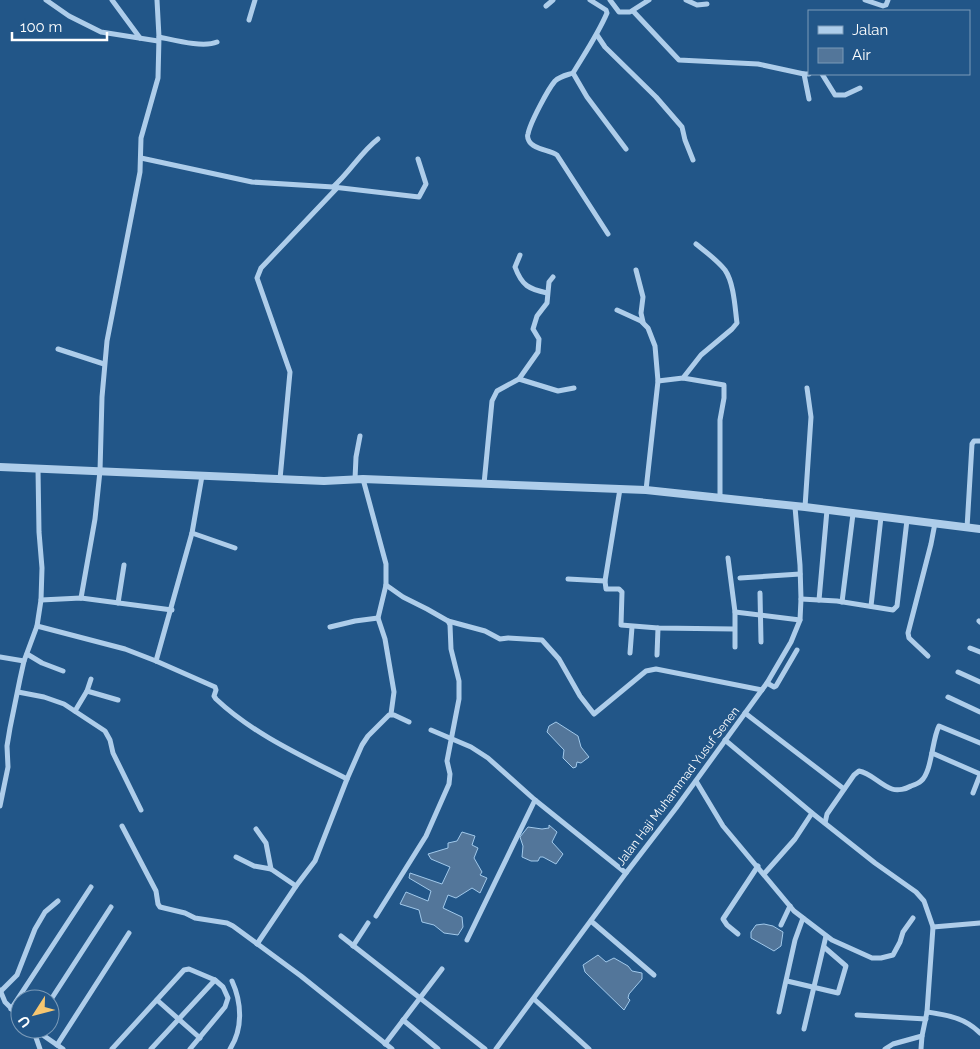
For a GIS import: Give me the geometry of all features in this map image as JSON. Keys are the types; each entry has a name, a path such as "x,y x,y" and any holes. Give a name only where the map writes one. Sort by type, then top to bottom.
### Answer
{"street":[{"path":"46,0 69,16 101,32 190,44 211,45 217,42"},
{"path":"112,0 140,38"},
{"path":"81,598 91,543 100,471 104,364 122,259 140,172 141,138 158,78 157,0"},
{"path":"249,20 255,0"},
{"path":"546,6 553,0"},
{"path":"590,0 606,10 607,13"},
{"path":"610,0 620,12"},
{"path":"607,13 633,11 649,0"},
{"path":"686,0 697,5 707,4"},
{"path":"865,0 883,6 886,5 888,0"},
{"path":"633,11 679,60 758,64 806,74 809,99"},
{"path":"607,13 597,34 573,73 560,77 554,82 527,134 528,140 532,145 557,154 608,234"},
{"path":"597,34 605,47 656,97 682,127 685,140 694,160"},
{"path":"573,73 587,97 626,149"},
{"path":"823,75 835,95 845,95 860,88"},
{"path":"280,479 290,372 257,278 261,268 335,188 358,158 366,153 368,147 378,139"},
{"path":"140,158 252,182 419,197 426,184 418,159"},
{"path":"683,378 702,355 737,323 734,297 728,275 724,269 696,244"},
{"path":"520,255 515,267 519,279 531,289 547,293"},
{"path":"636,270 643,298 641,313 643,323"},
{"path":"484,484 492,401 497,391 519,379 538,352 539,339 533,329 537,316 547,303 549,282 553,277"},
{"path":"617,310 643,323 648,328 655,346 658,380 646,490"},
{"path":"58,349 104,364"},
{"path":"658,380 683,378 724,385 720,420 720,498"},
{"path":"519,379 558,391 574,388"},
{"path":"805,507 811,417 807,388"},
{"path":"257,944 318,856 347,779 368,736 391,714 394,692 385,639 378,618 386,585 386,564 359,479 356,458 360,436"},
{"path":"967,528 972,444 974,441 980,441"},
{"path":"0,467 324,481 359,479 646,490 805,507 980,530"},
{"path":"0,806 8,767 7,746 24,661 37,626 41,600 42,568 38,469"},
{"path":"156,661 172,610 192,533 202,476"},
{"path":"620,489 605,581 606,589 622,592 620,624 632,627 734,629"},
{"name":"Jalan Haji Muhammad Yusuf Senen","path":"496,1049 762,690 795,634 800,620 801,599 795,506"},
{"path":"818,600 827,510"},
{"path":"842,602 853,514"},
{"path":"871,606 881,517"},
{"path":"801,599 842,602 893,610 896,607 907,520"},
{"path":"928,656 909,638 908,633 935,523"},
{"path":"192,533 234,548"},
{"path":"728,558 735,612 735,648"},
{"path":"118,603 124,565"},
{"path":"740,578 800,574"},
{"path":"568,579 605,581"},
{"path":"386,585 402,597 448,621 486,631 500,639 542,640 559,659 580,696 594,714 646,671 651,669 762,690"},
{"path":"760,592 761,642"},
{"path":"41,600 81,598 172,610"},
{"path":"735,612 800,620"},
{"path":"330,628 355,621 378,618"},
{"path":"376,916 426,836 449,784 450,774 447,761 459,690 448,621"},
{"path":"37,626 108,644 156,661 215,688 216,699 252,726 298,754 347,779"},
{"path":"630,653 632,627"},
{"path":"657,655 658,628"},
{"path":"970,648 980,652"},
{"path":"767,683 774,687 776,686 797,650"},
{"path":"26,654 63,671"},
{"path":"0,657 24,661"},
{"path":"958,672 980,682"},
{"path":"75,711 87,691 91,679"},
{"path":"87,691 118,700"},
{"path":"18,692 44,697 64,704 104,730 110,740 113,753 142,810"},
{"path":"948,697 980,712"},
{"path":"744,713 844,789"},
{"path":"391,714 409,722"},
{"path":"825,822 827,814 844,789 854,775 861,771 884,786 896,790 907,788 922,780 926,775 939,726 980,743"},
{"path":"431,730 472,747 488,758 535,800 626,873"},
{"path":"725,740 812,813 926,903 932,927 927,1012 921,1049"},
{"path":"932,753 980,775 972,793"},
{"path":"696,781 723,826 790,906 832,940 872,958 893,955 900,942 902,932 912,918"},
{"path":"467,940 535,800"},
{"path":"764,874 795,839 812,813"},
{"path":"122,826 153,886 160,907 185,913 195,918 230,924 392,1049"},
{"path":"256,829 266,843 271,869"},
{"path":"236,857 254,866 271,869 296,886"},
{"path":"738,934 723,919 758,866"},
{"path":"23,989 91,887"},
{"path":"10,1009 0,991 17,975 35,929 45,912 58,901"},
{"path":"781,925 790,906"},
{"path":"58,989 111,907"},
{"path":"780,1012 795,940 803,918"},
{"path":"591,921 654,974"},
{"path":"354,946 368,923"},
{"path":"932,927 980,923"},
{"path":"56,1045 129,934"},
{"path":"341,936 485,1049"},
{"path":"804,1028 826,936"},
{"path":"787,981 838,993 846,966 824,947"},
{"path":"112,1049 184,970 189,969 215,980 223,987 228,998 225,1007 190,1049"},
{"path":"385,1044 442,969"},
{"path":"151,1049 215,980"},
{"path":"230,1049 240,1024 237,992 232,981"},
{"path":"534,999 590,1049"},
{"path":"157,1000 200,1038"},
{"path":"927,1012 960,1018 970,1023 980,1033"},
{"path":"857,1015 926,1019"},
{"path":"403,1020 438,1049"},
{"path":"885,1049 893,1044 922,1036"},
{"path":"47,1039 63,1049"}],"water":[{"path":"556,722 578,736 581,747 589,757 581,763 577,762 576,767 573,768 563,758 564,750 547,732 549,726"},
{"path":"549,825 557,832 552,842 563,854 556,864 543,857 540,857 538,861 531,861 522,857 523,846 520,837 528,827 542,829 549,828"},
{"path":"462,832 475,836 472,845 478,848 474,858 482,872 480,875 487,878 480,893 472,888 456,898 448,895 443,908 462,917 463,927 458,935 444,933 434,925 422,922 419,910 400,904 406,892 428,901 431,891 409,878 410,873 442,884 450,867 431,859 428,854 448,848 448,843 457,841"},
{"path":"756,925 773,926 783,932 781,946 774,951 751,938 751,932"},
{"path":"598,955 606,962 614,958 628,966 632,971 642,973 642,979 629,994 628,998 630,1000 624,1010 585,972 583,965"}]}
